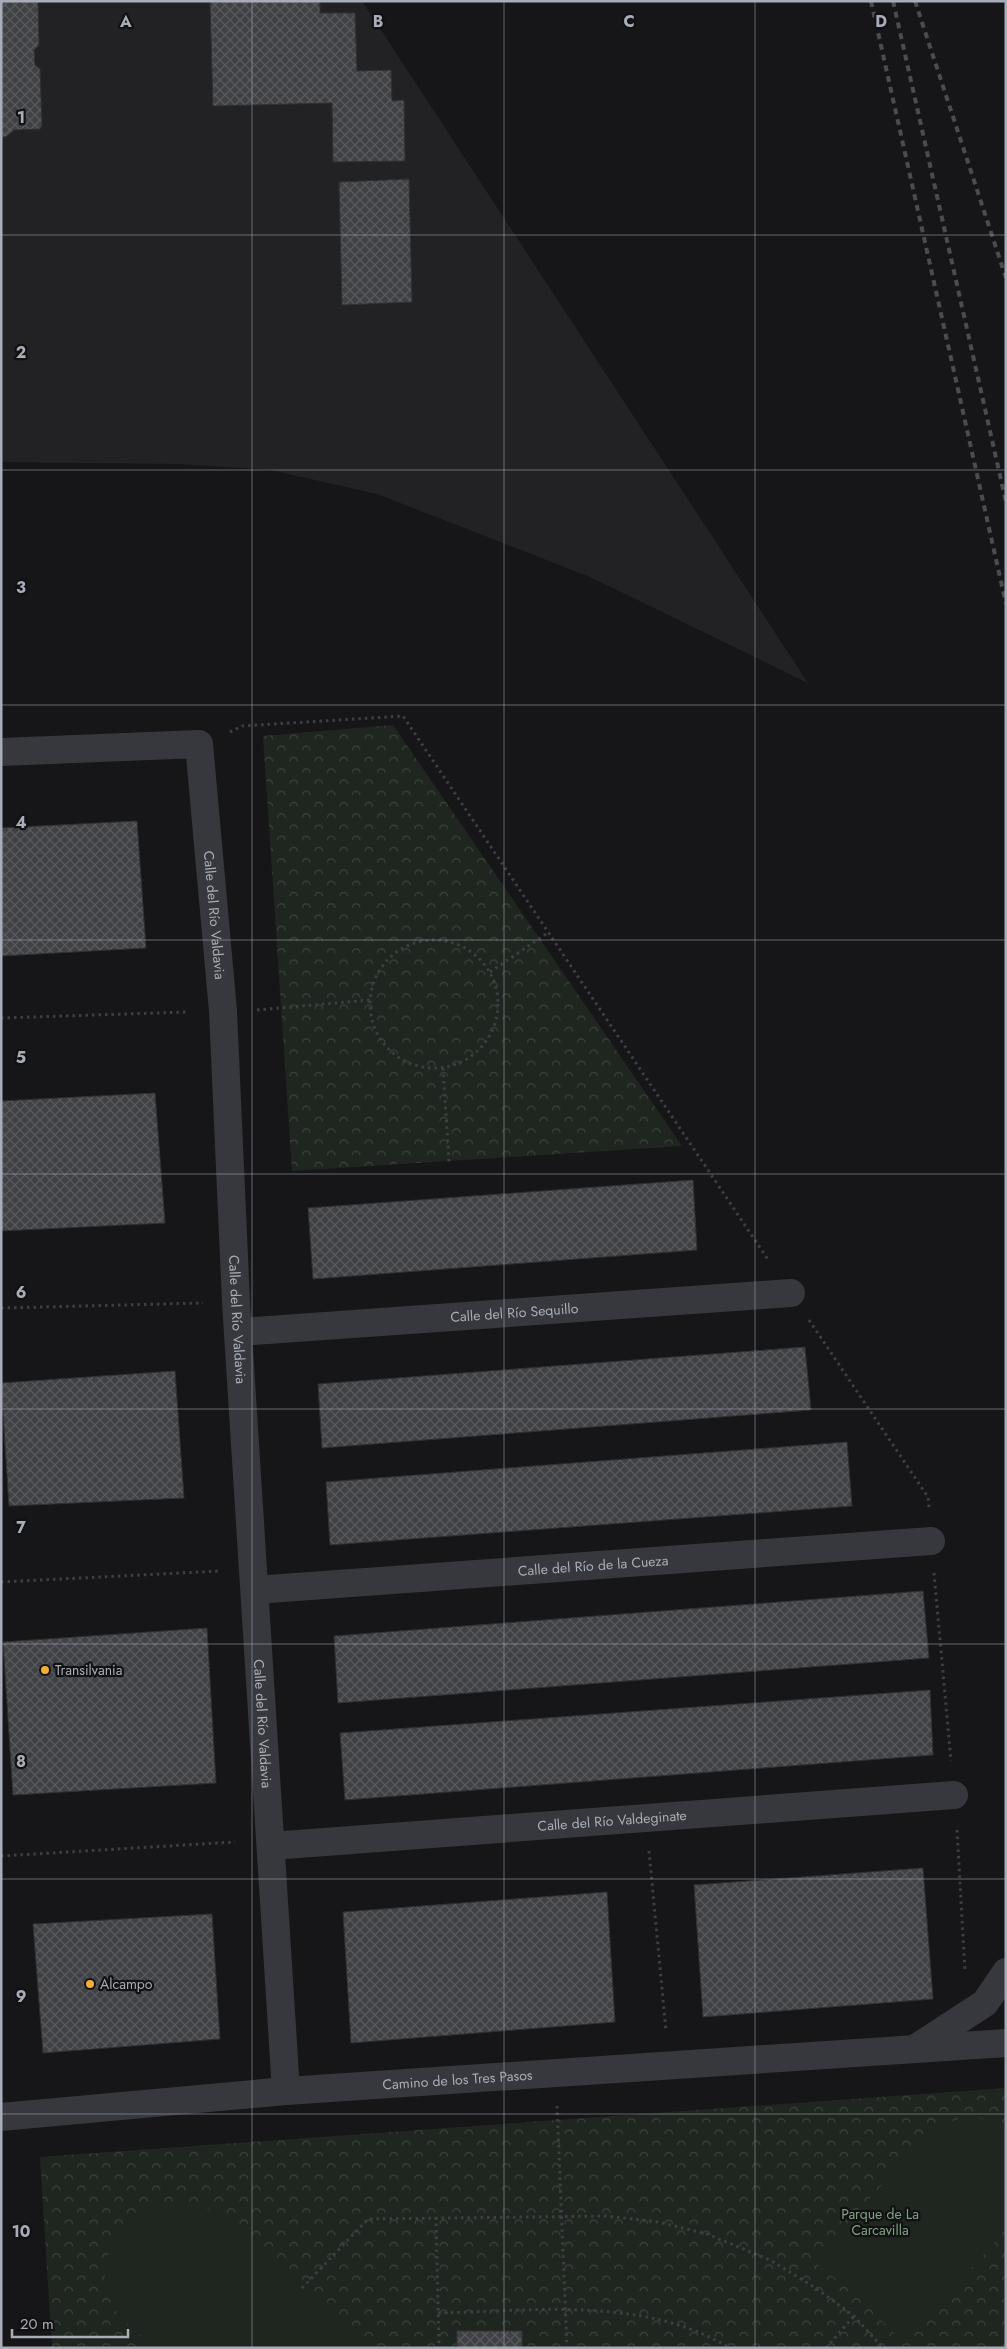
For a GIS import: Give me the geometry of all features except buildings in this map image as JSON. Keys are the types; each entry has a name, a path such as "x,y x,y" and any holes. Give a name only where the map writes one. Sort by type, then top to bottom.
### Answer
{"street":[{"path":"1,752 199,744"},
{"name":"Calle del Río Valdavia","path":"199,744 223,1011 236,1302 286,2091"},
{"name":"Calle del Río Sequillo","path":"239,1332 791,1293"},
{"name":"Calle del Río de la Cueza","path":"254,1580 931,1541"},
{"name":"Calle del Río Valdeginate","path":"270,1843 646,1819 954,1795"},
{"name":"Camino de los Tres Pasos","path":"914,2049 985,2003 1006,1972"},
{"name":"Camino de los Tres Pasos","path":"1,2116 286,2091 1006,2043"}],"path":[{"path":"199,744 242,726 403,716 928,1497 954,1795 968,2014"},
{"path":"490,972 549,932"},
{"path":"440,940 460,945 477,956 490,972 497,992 498,1013 492,1032 480,1049 463,1061 444,1067 424,1067 406,1062 390,1051 379,1036 372,1019 370,1000 374,980 384,962 400,949 419,941 440,940"},
{"path":"1,1018 282,1009 370,1000"},
{"path":"444,1067 449,1162"},
{"path":"1,1308 236,1302"},
{"path":"1,1582 254,1580"},
{"path":"646,1819 669,2066"},
{"path":"1,1856 270,1843"},
{"path":"557,2074 560,2216 567,2348"},
{"path":"302,2288 368,2218 607,2216 658,2222 707,2234 770,2260 814,2287 854,2316 883,2348"},
{"path":"436,2217 440,2348"},
{"path":"438,2313 607,2311 647,2317 682,2326 730,2348"},
{"path":"826,2348 854,2316"}],"shaded area":[{"path":"1,1 362,1 808,683 590,577 377,494 271,470 179,464 1,462"}],"green space":[{"path":"393,725 682,1146 292,1171 263,736"},
{"name":"Parque de La Carcavilla","path":"1006,2088 1006,2348 52,2348 40,2157"},
{"path":"965,2117 990,2120 1006,2127 1006,2229 905,2344 858,2296 813,2261 935,2127"},
{"path":"173,2202 196,2203 216,2213 365,2348 154,2348 118,2315 104,2287 106,2265 113,2236 130,2216 154,2205"}],"railway":[{"path":"871,1 1006,604"},
{"path":"893,1 1006,502"},
{"path":"915,1 1006,278"}],"place":[{"name":"Transilvania","path":"45,1670"},
{"name":"Alcampo","path":"90,1984"}]}
